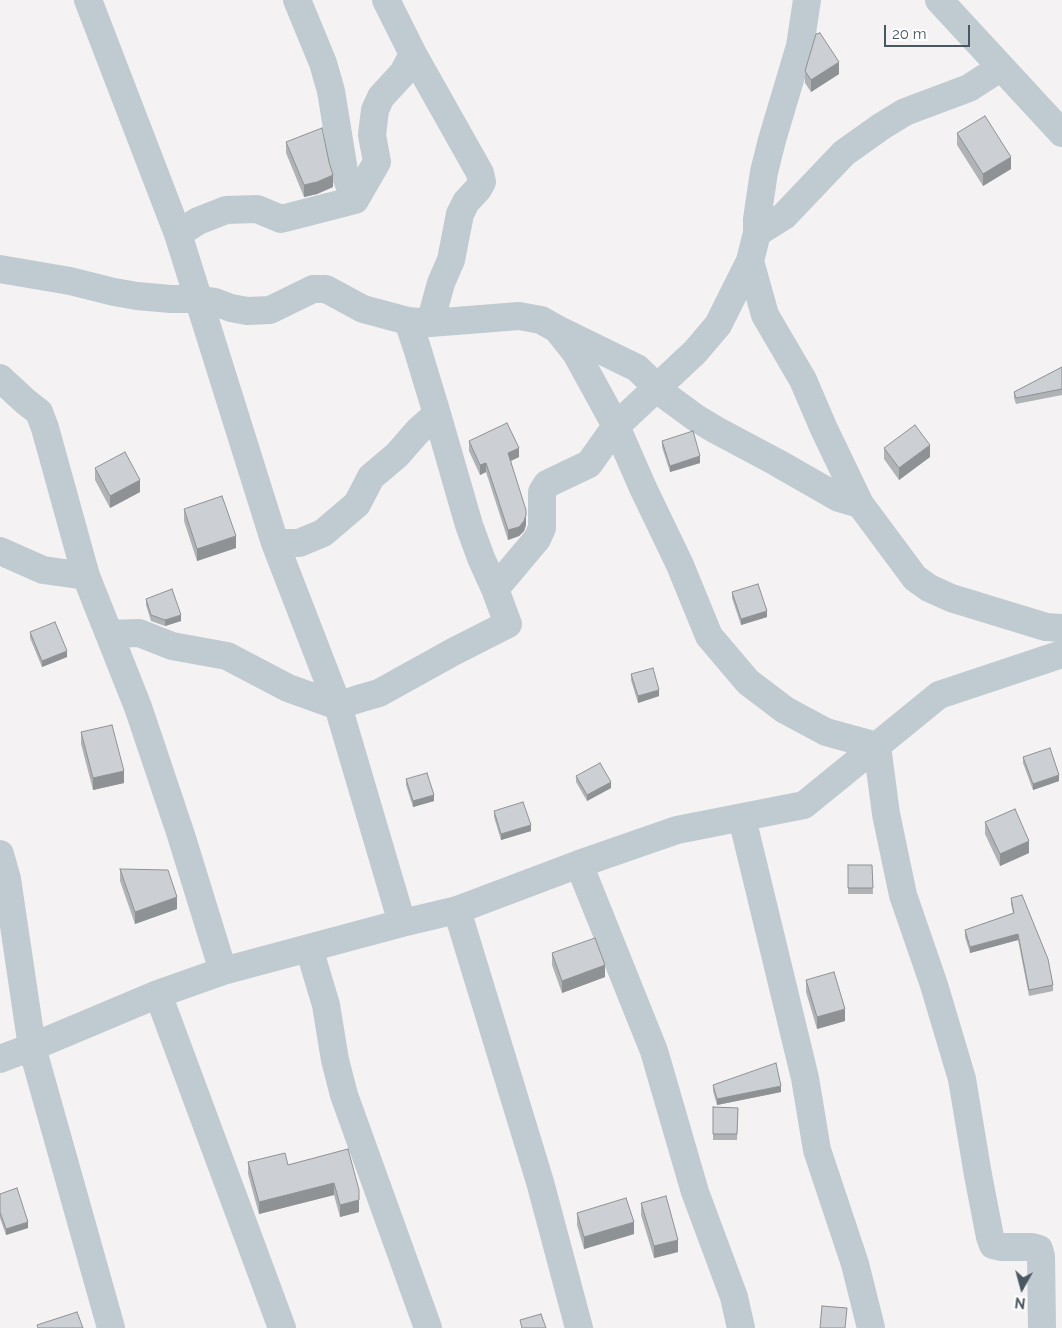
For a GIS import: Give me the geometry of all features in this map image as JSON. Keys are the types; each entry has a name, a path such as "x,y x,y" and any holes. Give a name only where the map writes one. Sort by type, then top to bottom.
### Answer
{"street":[{"path":"88,0 178,234 275,543 338,706 402,923"},
{"path":"297,0 323,63 330,91 344,171 355,200"},
{"path":"109,634 139,633 172,646 227,656 288,688 338,706 379,694 453,652 508,624 469,525 417,348 419,322 441,283 451,260 460,214 466,202 482,182 480,173 413,54 386,0"},
{"path":"495,589 536,539 542,528 542,492 547,484 589,464 616,426 695,352 718,324 750,261 757,233 757,219 764,172 800,46 807,0"},
{"path":"939,0 1062,133"},
{"path":"178,234 198,222 226,210 257,209 281,219 355,200 377,162 372,135 375,110 381,97 403,73 413,54"},
{"path":"757,233 784,216 844,153 882,126 905,112 969,88 1000,68"},
{"path":"750,261 764,315 803,380 860,504 915,578 929,588 951,598 1046,627 1062,628"},
{"path":"0,269 70,281 137,296 197,299 247,311 270,310 314,289 326,289 363,310 419,322 519,316 541,320 637,368 666,396 716,430 839,498 860,504"},
{"path":"557,329 576,353 616,426 680,565 709,636 748,682 785,710 826,732 877,746"},
{"path":"0,378 39,412 46,428 86,576 141,716 181,835 223,971"},
{"path":"275,543 299,543 323,533 356,504 371,477 397,455 418,431 437,414"},
{"path":"0,551 42,570 86,576"},
{"path":"0,1059 158,994 223,971 457,910 579,864 678,830 804,805 939,695 1060,660"},
{"path":"877,746 886,814 904,895 934,984 962,1079 990,1238 993,1245 1039,1249 1041,1256 1042,1328"},
{"path":"742,818 805,1078 817,1150 855,1264 871,1328"},
{"path":"0,854 6,879 32,1047 111,1328"},
{"path":"579,864 654,1051 695,1192 734,1297 741,1328"},
{"path":"457,910 540,1182 579,1328"},
{"path":"309,948 326,1004 335,1060 344,1095 428,1328"},
{"path":"158,994 282,1328"}],"building":[{"path":"820,33 839,62 811,80 805,71 816,34"},
{"path":"985,116 1011,157 983,174 957,133"},
{"path":"322,128 333,175 304,185 286,142"},
{"path":"1062,367 1062,389 1016,398 1014,392"},
{"path":"507,423 519,448 508,453 526,510 524,521 519,527 508,530 486,463 480,465 469,441"},
{"path":"915,425 930,445 899,468 884,448"},
{"path":"693,431 700,456 670,466 662,441"},
{"path":"125,452 140,480 110,496 95,468"},
{"path":"222,496 236,536 197,549 184,509"},
{"path":"758,584 767,611 741,619 732,592"},
{"path":"172,589 181,615 165,620 151,615 146,599"},
{"path":"55,622 67,651 42,661 30,632"},
{"path":"653,668 659,690 638,696 631,674"},
{"path":"112,725 124,771 93,778 81,732"},
{"path":"1050,748 1059,775 1033,784 1023,757"},
{"path":"600,763 611,782 587,795 576,776"},
{"path":"427,773 434,795 413,801 406,779"},
{"path":"523,802 531,825 501,834 494,811"},
{"path":"1015,809 1029,841 1000,854 985,822"},
{"path":"848,865 872,865 873,888 848,888"},
{"path":"120,869 168,870 177,897 135,912"},
{"path":"1022,895 1048,959 1053,985 1029,990 1018,934 970,947 965,930 1014,913 1011,898"},
{"path":"595,938 605,965 562,981 552,953"},
{"path":"834,972 845,1009 817,1017 806,980"},
{"path":"776,1063 781,1086 717,1099 713,1085"},
{"path":"713,1107 738,1108 737,1134 713,1134"},
{"path":"348,1149 359,1190 359,1200 340,1205 334,1183 259,1202 248,1162 285,1153 288,1165"},
{"path":"17,1188 28,1222 6,1229 0,1212 0,1194"},
{"path":"666,1196 678,1240 654,1246 641,1203"},
{"path":"626,1198 634,1222 584,1237 577,1213"},
{"path":"822,1306 847,1308 845,1328 820,1328"},
{"path":"77,1312 83,1328 38,1328 37,1325"},
{"path":"541,1314 546,1328 522,1328 520,1320"}]}
